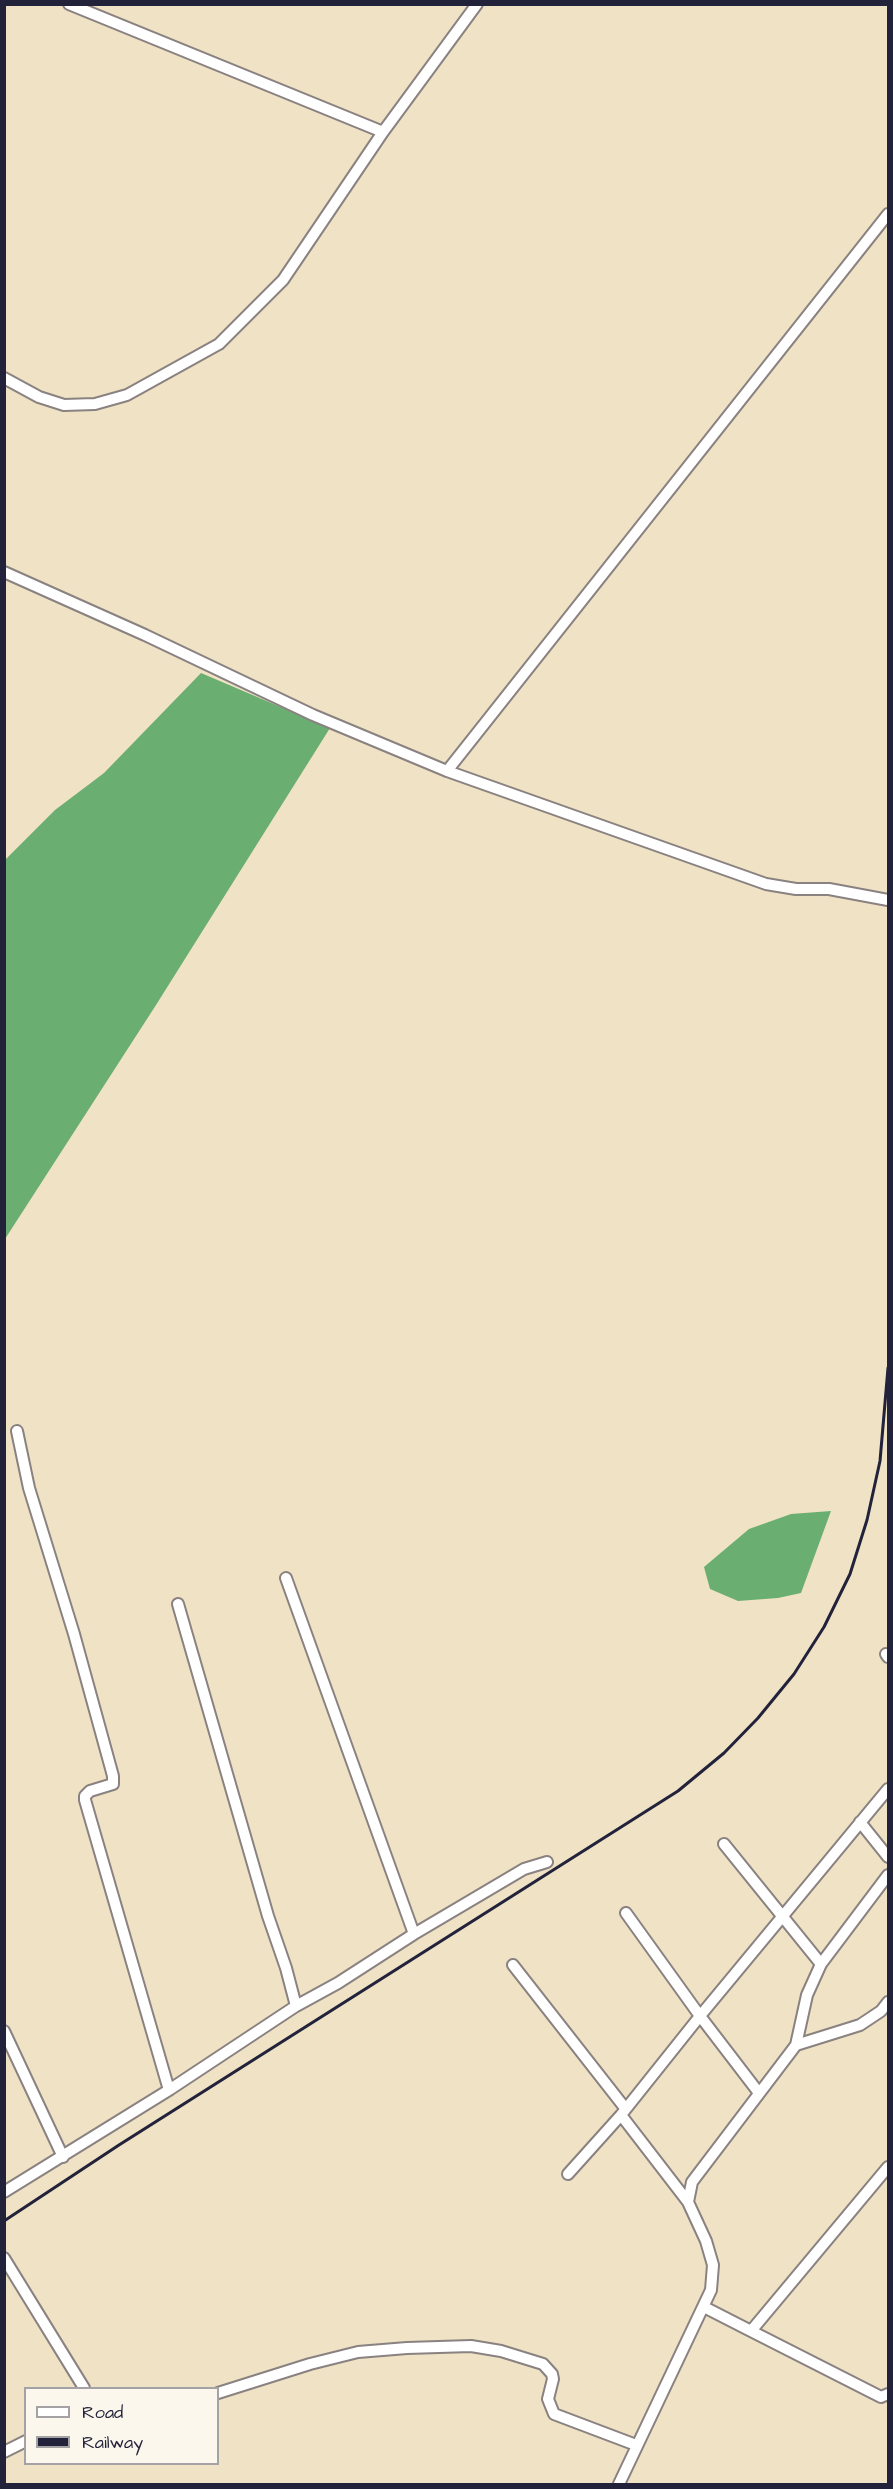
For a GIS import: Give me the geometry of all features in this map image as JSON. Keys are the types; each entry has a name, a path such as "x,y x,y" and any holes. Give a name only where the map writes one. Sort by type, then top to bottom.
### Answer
{"street":[{"path":"69,4 383,132"},
{"path":"4,378 39,397 64,405 95,405 127,395 219,344 283,280 383,132 477,4"},
{"path":"447,771 884,228 888,214"},
{"path":"4,572 145,635 313,715 447,771 766,884 829,890 888,900"},
{"path":"17,1431 29,1488 74,1634 113,1776 113,1784 90,1791 85,1796 85,1800 169,2090"},
{"path":"286,1578 414,1934"},
{"path":"178,1604 296,2006"},
{"path":"568,2174 623,2112 888,1789"},
{"path":"861,1822 888,1857"},
{"path":"724,1844 821,1964"},
{"path":"4,2192 169,2090 296,2006 338,1983 414,1934 524,1869 547,1862"},
{"path":"688,2202 692,2182 796,2045 807,1995 821,1964 888,1875"},
{"path":"626,1912 700,2016 759,2093"},
{"path":"513,1965 688,2202 706,2241 713,2265 711,2290 704,2307 619,2484"},
{"path":"796,2045 860,2025 881,2011 888,2002"},
{"path":"4,2031 63,2157"},
{"path":"751,2331 888,2167"},
{"path":"4,2258 83,2387"},
{"path":"704,2307 881,2397 888,2394"},
{"path":"219,2393 300,2366 358,2352 471,2346 501,2351 543,2364 552,2374 548,2399 554,2414 636,2445"},
{"path":"4,2452 24,2442"}],"green space":[{"path":"201,673 330,728 156,1005 5,1239 5,860 55,810 104,773"},
{"path":"831,1511 801,1593 778,1598 738,1601 710,1589 704,1567 749,1529 791,1514"}],"railway":[{"path":"4,2221 119,2145 678,1791 724,1753 758,1718 794,1674 824,1627 850,1574 867,1520 880,1461 888,1368"}]}
